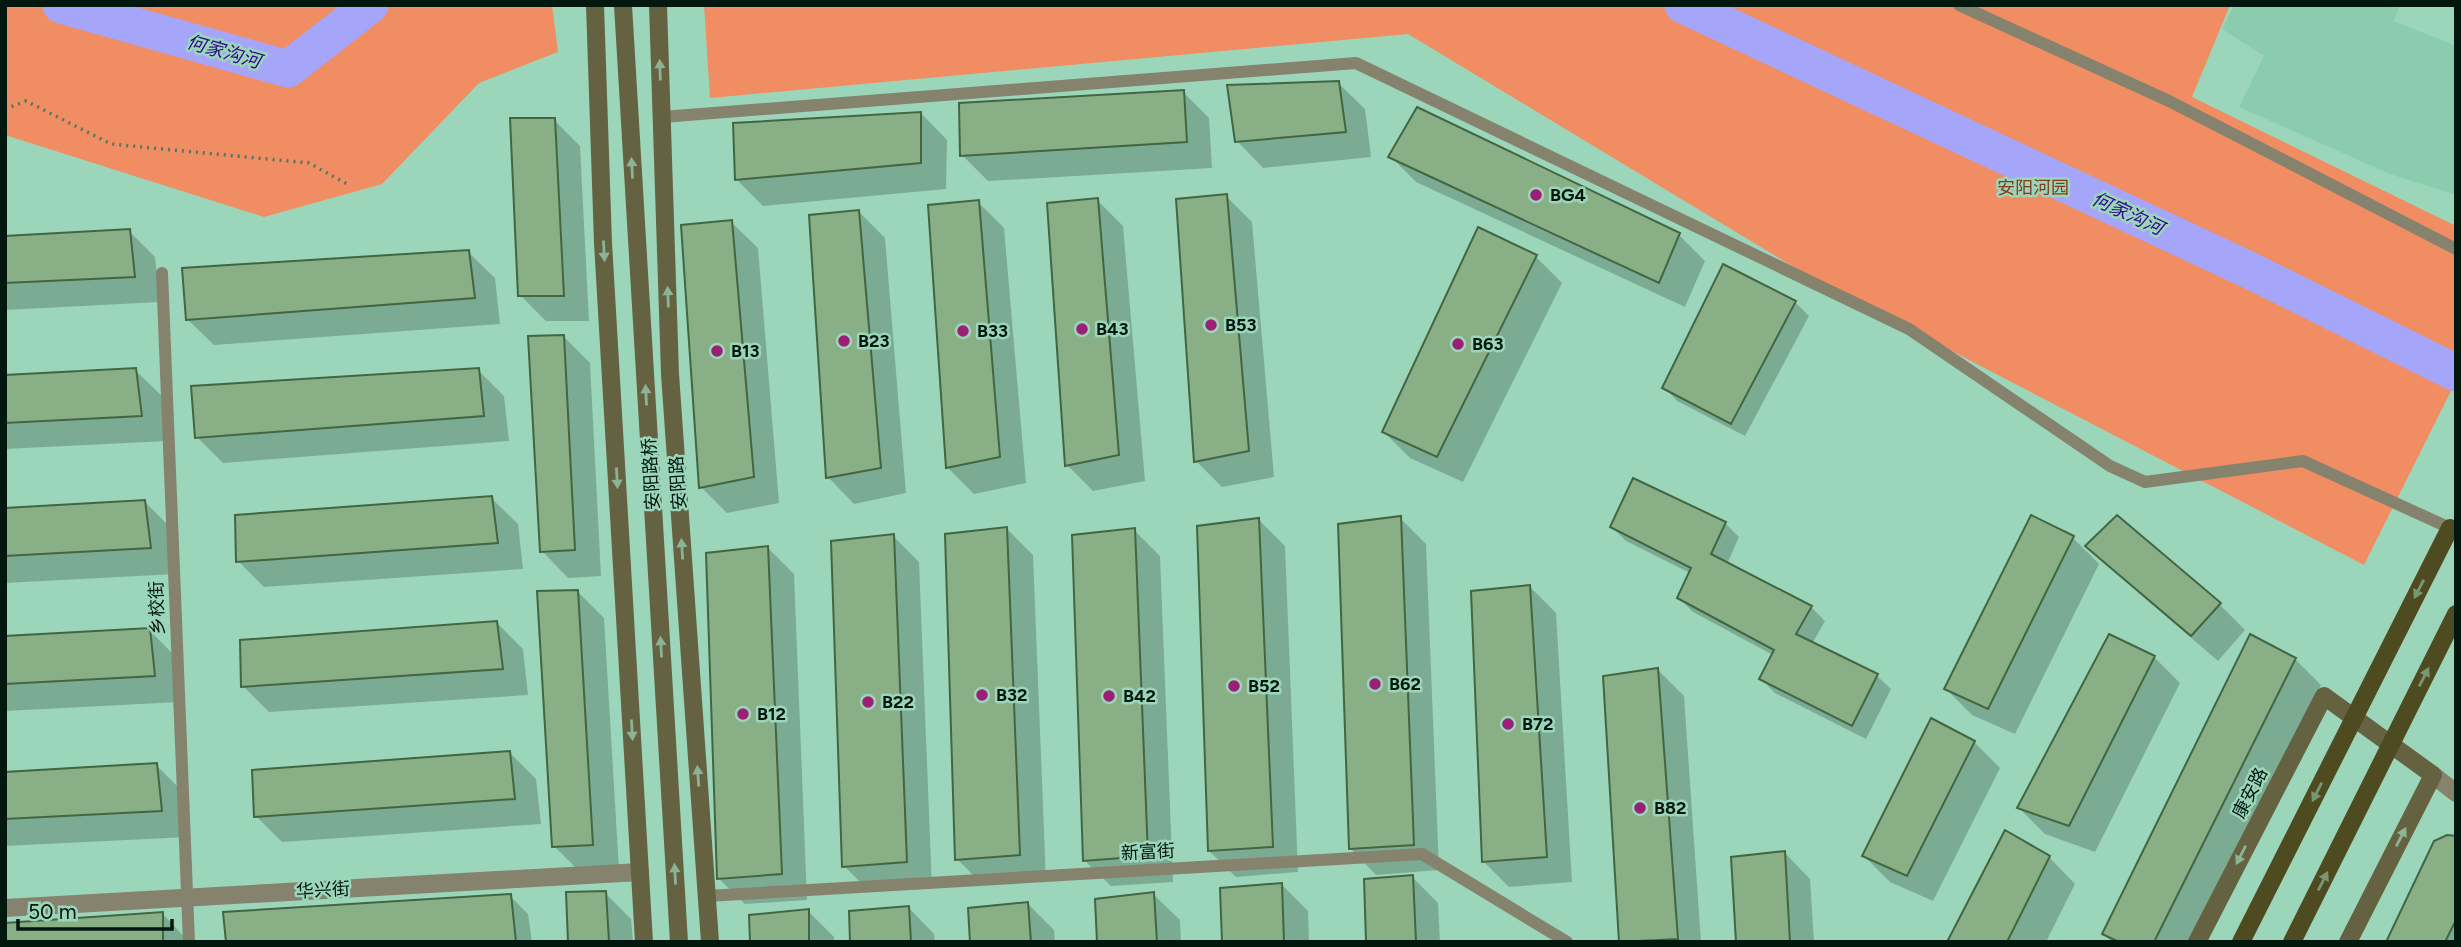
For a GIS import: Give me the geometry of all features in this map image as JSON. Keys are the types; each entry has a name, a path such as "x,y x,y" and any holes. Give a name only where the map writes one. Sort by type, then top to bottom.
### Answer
{"main road":[{"path":"595,5 603,243 644,942"},
{"name":"安阳路桥","path":"623,5 679,942"},
{"name":"安阳路","path":"658,5 670,374 710,942"},
{"path":"2241,942 2450,528"},
{"path":"2292,942 2456,614"},
{"name":"康安路","path":"2196,942 2324,696 2433,775"},
{"path":"2348,942 2433,775"}],"street":[{"path":"2433,775 2456,793"},
{"name":"华兴街","path":"5,908 640,873"}],"lane":[{"path":"1959,5 2169,101 2456,249"},
{"path":"662,117 1356,63 1909,329 2110,466 2145,482 2304,461 2450,528"},
{"name":"乡校街","path":"162,273 189,942"},
{"name":"新富街","path":"706,896 1422,854 1567,942"}],"path":[{"path":"5,109 26,101 111,144 309,163 347,184"}],"shaded area":[{"path":"2234,5 2400,5 2394,21 2456,46 2456,195 2390,174 2239,107 2264,56 2222,29"}],"green space":[{"path":"5,5 552,5 558,52 479,83 382,184 264,217 5,135"},
{"name":"安阳河园","path":"704,5 2230,5 2192,97 2456,226 2456,381 2364,565 1817,281 1408,34 710,98"}],"building":[{"path":"1339,81 1346,132 1235,142 1227,85"},
{"path":"1184,90 1187,142 960,156 959,103"},
{"name":"BG4","path":"1417,107 1680,233 1659,283 1388,157"},
{"path":"921,112 921,163 735,180 733,123"},
{"path":"510,118 555,118 564,296 518,296"},
{"name":"B53","path":"1227,194 1249,451 1194,462 1176,199"},
{"name":"B43","path":"1098,198 1119,455 1065,466 1047,203"},
{"name":"B33","path":"979,200 1000,457 946,468 928,205"},
{"name":"B23","path":"859,210 881,468 826,478 809,215"},
{"name":"B13","path":"732,220 754,477 699,488 681,225"},
{"name":"B63","path":"1478,227 1537,255 1437,457 1382,432"},
{"path":"130,229 135,277 5,283 5,236"},
{"path":"469,250 475,298 186,320 182,268"},
{"path":"1723,264 1796,301 1731,424 1662,388"},
{"path":"564,335 575,550 540,552 528,336"},
{"path":"136,368 142,416 5,423 5,375"},
{"path":"479,368 484,416 195,438 191,386"},
{"path":"1633,478 1726,522 1711,554 1812,606 1796,634 1878,674 1852,726 1759,679 1774,650 1677,598 1691,568 1610,527"},
{"path":"492,496 498,543 236,562 235,515"},
{"path":"145,500 151,548 5,556 5,508"},
{"path":"2031,515 2074,536 1988,709 1944,689"},
{"path":"2117,515 2221,603 2191,636 2085,546"},
{"name":"B62","path":"1401,516 1414,845 1349,849 1338,524"},
{"name":"B52","path":"1259,518 1273,847 1208,851 1197,526"},
{"name":"B32","path":"1007,527 1020,855 955,860 945,534"},
{"name":"B42","path":"1135,528 1148,856 1083,861 1072,535"},
{"name":"B22","path":"894,534 907,862 842,867 831,541"},
{"name":"B12","path":"768,546 782,874 717,879 706,553"},
{"name":"B72","path":"1530,585 1547,857 1482,862 1471,591"},
{"path":"578,590 593,845 552,847 537,591"},
{"path":"497,621 503,669 241,687 240,640"},
{"path":"150,628 155,676 5,684 5,636"},
{"path":"2109,634 2155,656 2069,826 2017,808"},
{"path":"2250,634 2296,658 2154,942 2119,942 2102,934"},
{"name":"B82","path":"1658,668 1678,939 1619,942 1603,676"},
{"path":"1931,718 1975,741 1907,876 1862,856"},
{"path":"510,751 515,799 254,817 252,770"},
{"path":"157,763 162,811 5,819 5,772"},
{"path":"2005,830 2050,856 2007,942 1947,942"},
{"path":"2447,835 2456,836 2456,920 2445,942 2386,942 2434,841"},
{"path":"1785,851 1790,942 1736,942 1731,857"},
{"path":"1413,875 1416,942 1366,942 1364,879"},
{"path":"1282,883 1284,942 1222,942 1220,888"},
{"path":"606,891 609,942 568,942 566,892"},
{"path":"1154,892 1157,942 1097,942 1095,899"},
{"path":"511,894 516,942 226,942 223,912"},
{"path":"1028,902 1031,942 970,942 968,908"},
{"path":"909,906 911,942 850,942 849,911"},
{"path":"809,909 809,942 750,942 749,915"},
{"path":"163,912 163,942 5,942 5,923"}],"waterway":[{"name":"何家沟河","path":"61,5 288,69 370,5"},
{"name":"何家沟河","path":"1683,5 2251,271 2456,373"}],"place":[{"name":"BG4","path":"1536,195"},
{"name":"B53","path":"1211,325"},
{"name":"B43","path":"1082,329"},
{"name":"B33","path":"963,331"},
{"name":"B23","path":"844,341"},
{"name":"B63","path":"1458,344"},
{"name":"B13","path":"717,351"},
{"name":"B62","path":"1375,684"},
{"name":"B52","path":"1234,686"},
{"name":"B32","path":"982,695"},
{"name":"B42","path":"1109,696"},
{"name":"B22","path":"868,702"},
{"name":"B12","path":"743,714"},
{"name":"B72","path":"1508,724"},
{"name":"B82","path":"1640,808"}]}
